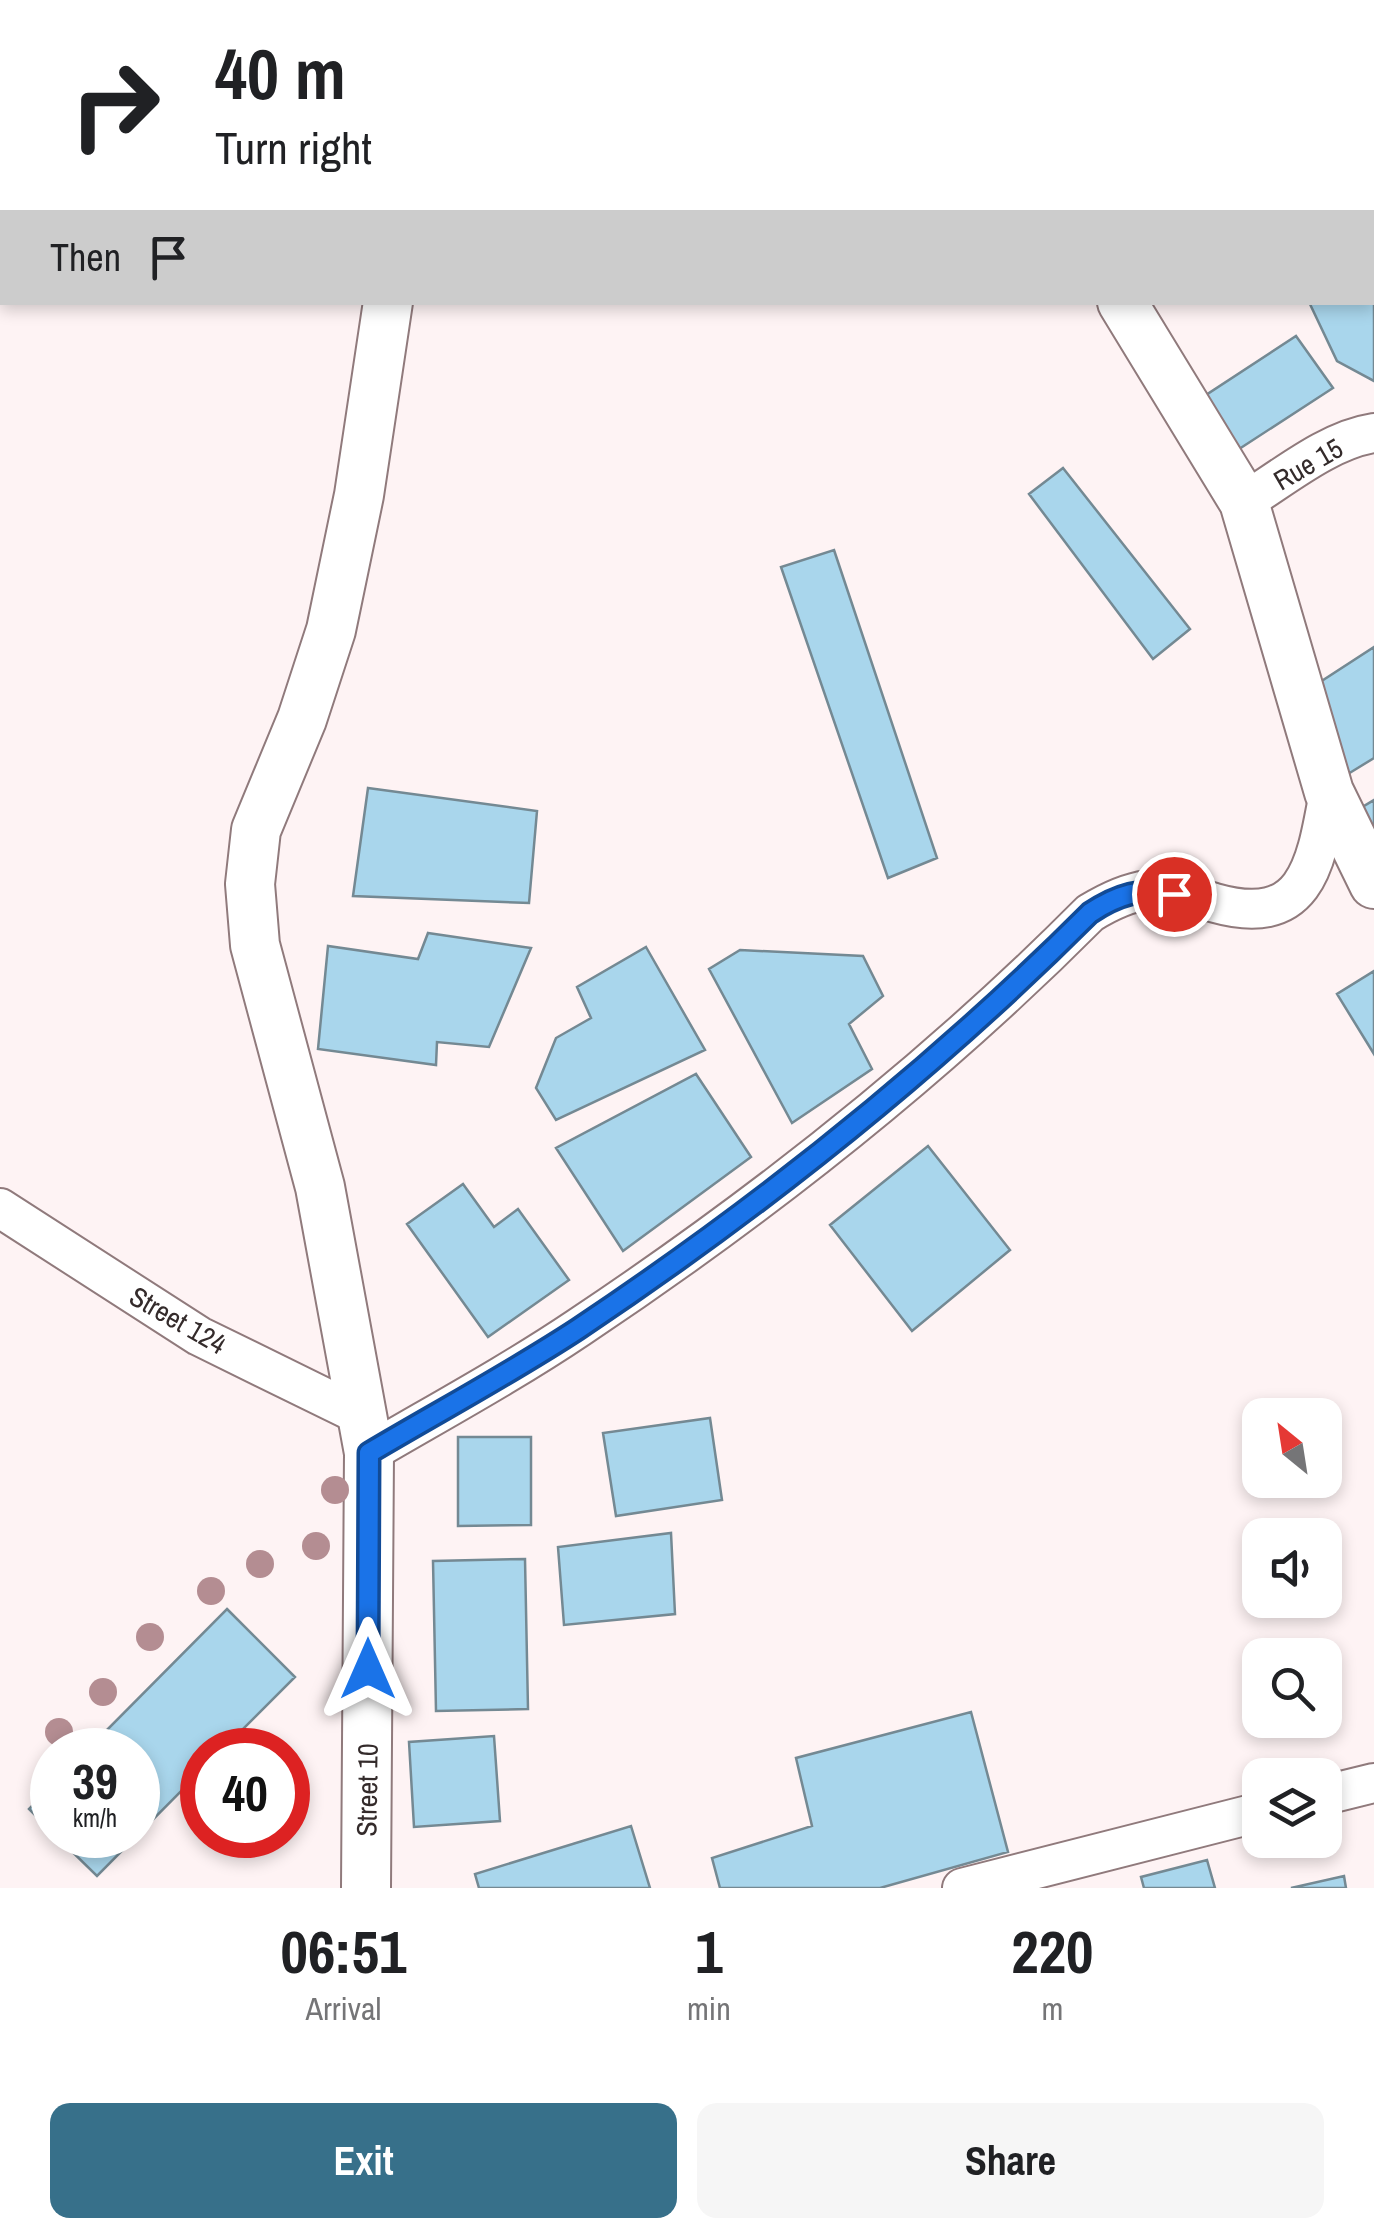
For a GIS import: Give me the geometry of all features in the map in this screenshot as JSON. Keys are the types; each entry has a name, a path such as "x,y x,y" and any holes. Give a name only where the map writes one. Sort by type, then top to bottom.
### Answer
{"street":[{"name":"Street 10","path":"366,1888 367,1435 320,1187 255,945 250,884 256,830 302,719 332,630 359,495 388,305"},
{"path":"1124,305 1244,502 1329,792 1374,884"},
{"name":"Rue 15","path":"1244,502 1322,454 1360,435 1374,433"},
{"path":"367,1435 576,1330 741,1214 906,1086 1090,913 1112,899 1151,889 1235,909 1263,910 1290,899 1307,878 1322,834 1329,792"},
{"name":"Street 124","path":"0,1208 199,1336 367,1435"},
{"path":"1342,1791 1374,1783"},
{"path":"962,1888 1242,1817"}],"building":[{"path":"1310,305 1374,305 1374,381 1337,361"},
{"path":"1296,336 1333,388 1236,451 1203,397"},
{"path":"1063,468 1190,629 1153,659 1029,494"},
{"path":"834,550 937,858 888,878 781,567"},
{"path":"1374,647 1374,758 1348,774 1314,686"},
{"path":"368,788 537,811 529,903 353,896"},
{"path":"1374,800 1374,836 1359,809"},
{"path":"428,933 531,948 489,1047 437,1042 436,1065 318,1049 328,946 418,959"},
{"path":"646,947 705,1050 556,1120 536,1088 556,1038 591,1018 577,987"},
{"path":"740,950 863,956 883,996 849,1024 872,1069 792,1123 709,969"},
{"path":"1374,971 1374,1054 1337,994"},
{"path":"696,1074 751,1157 623,1251 556,1148"},
{"path":"928,1146 1010,1250 912,1331 830,1225"},
{"path":"463,1184 494,1227 518,1209 569,1280 488,1337 407,1224"},
{"path":"710,1418 722,1500 616,1516 603,1433"},
{"path":"458,1437 531,1437 531,1525 458,1526"},
{"path":"671,1533 675,1614 564,1625 558,1547"},
{"path":"525,1559 528,1709 436,1711 433,1561"},
{"path":"227,1609 295,1677 244,1728 180,1728 180,1792 160,1813 160,1728 109,1728"},
{"path":"971,1712 1008,1852 880,1888 720,1888 712,1858 812,1826 796,1758"},
{"path":"494,1736 500,1821 414,1827 409,1742"},
{"path":"631,1826 650,1888 479,1888 475,1874"},
{"path":"79,1858 115,1858 97,1876"},
{"path":"1207,1860 1215,1888 1144,1888 1141,1877"},
{"path":"1344,1876 1346,1888 1291,1888"}],"route":[{"path":"368,1669 369,1453 576,1330 741,1214 906,1086 1090,913 1112,899 1151,889 1174,894"}]}
